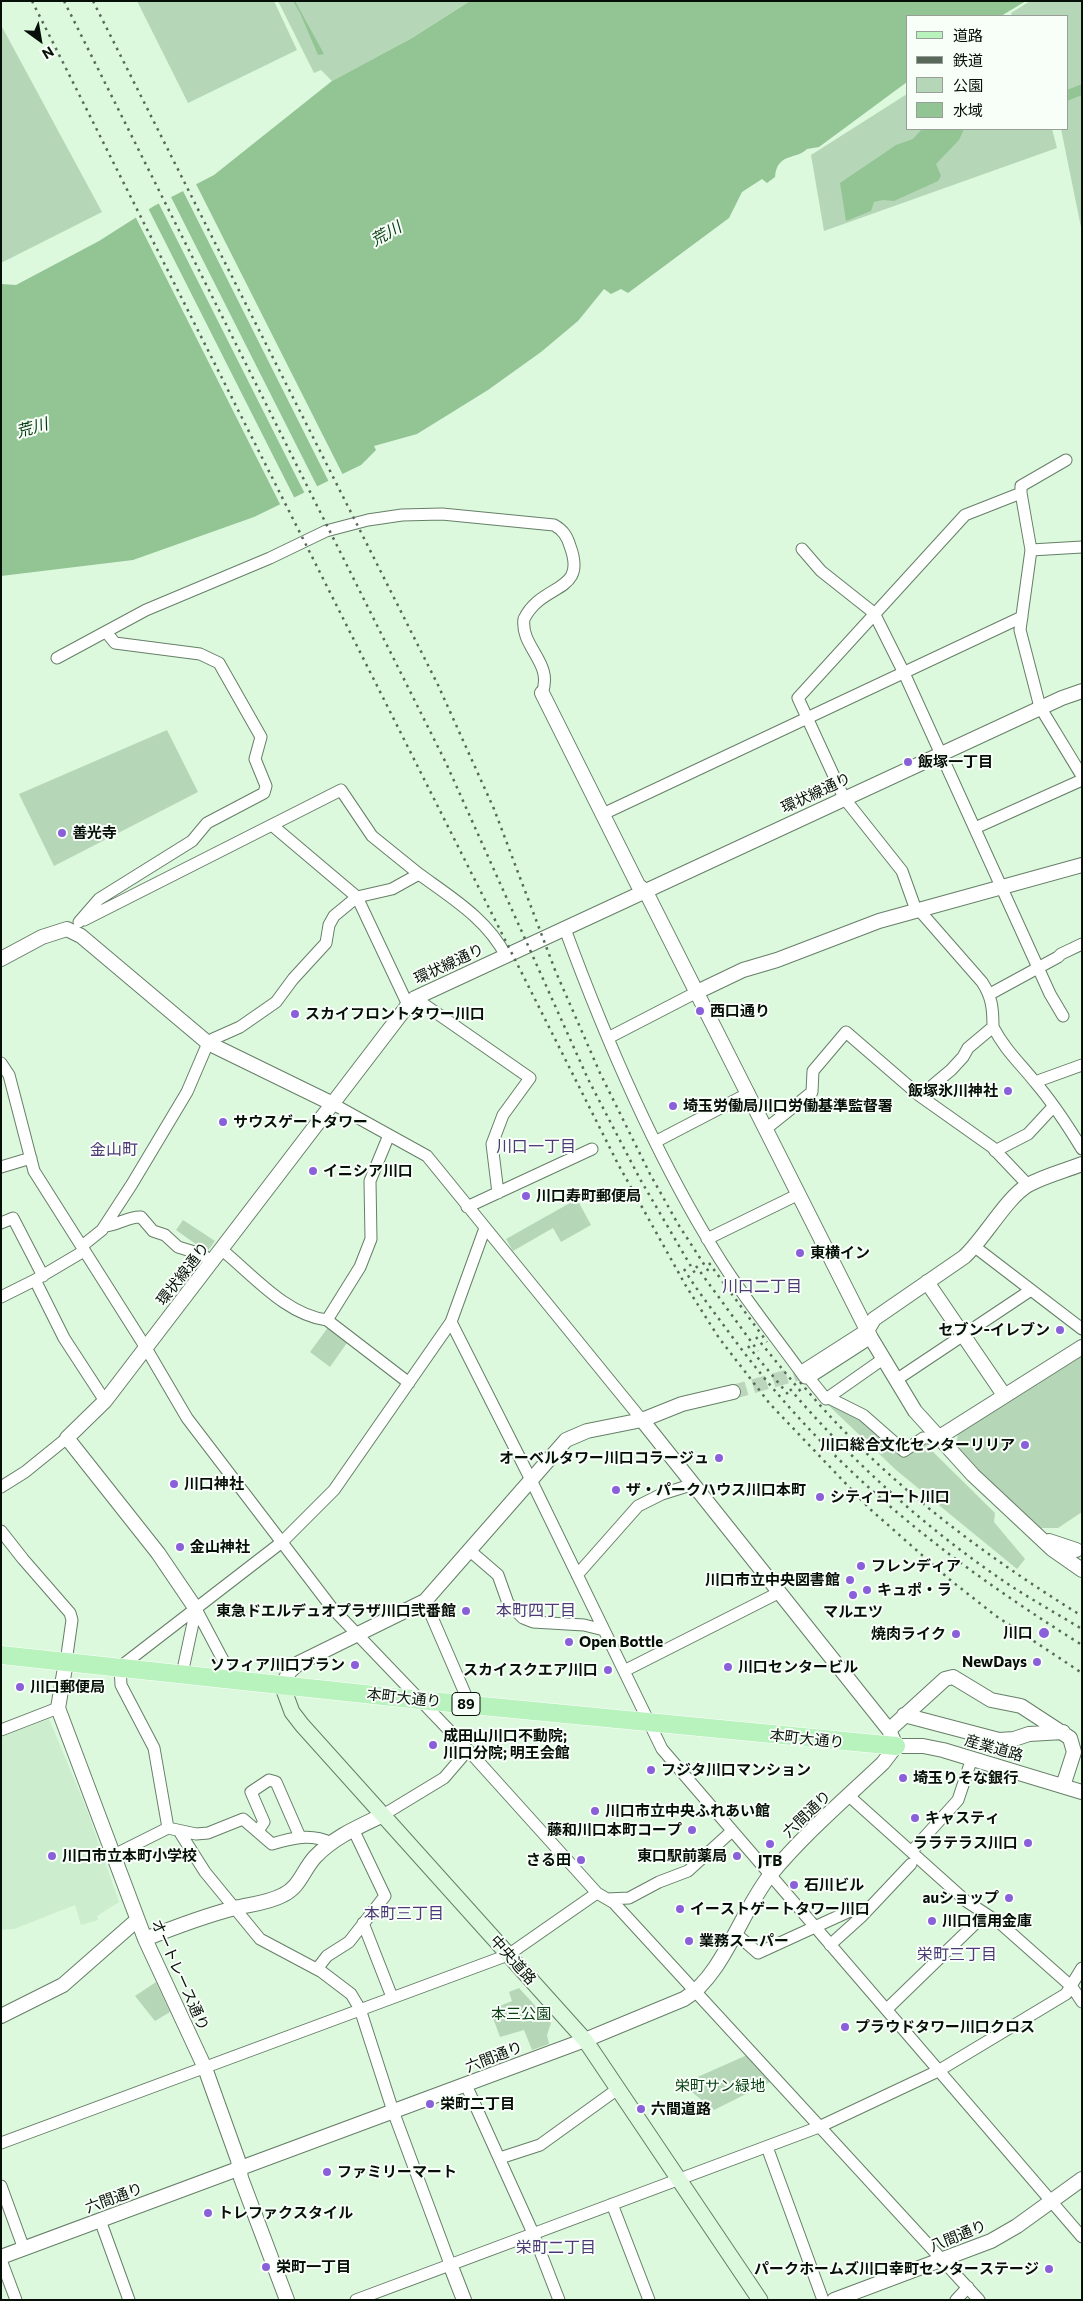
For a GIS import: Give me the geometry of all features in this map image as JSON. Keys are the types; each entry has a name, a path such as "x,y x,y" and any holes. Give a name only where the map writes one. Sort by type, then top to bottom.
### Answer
{"main road":[{"name":"本町大通り","path":"1,1655 420,1700 896,1746"},
{"name":"中央道路","path":"282,1685 292,1712 302,1726 585,2040 760,2300"}],"street":[{"path":"1066,460 1022,486 1020,493 1031,550 1020,630 1040,707 1082,776"},
{"path":"1020,493 965,515 798,698 844,798 902,871 917,910 990,994 993,1008 993,1026 1004,1048 1035,1082 1082,1149"},
{"path":"57,658 146,610 270,558 326,532 368,520 402,515 442,514 554,525 560,528 568,538 576,567 569,581 537,602 524,619 526,636 546,675 546,683 542,693 602,814 638,885 646,892 698,992 868,1331 915,1411 974,1476 1052,1549 1081,1569"},
{"path":"1031,550 1082,547"},
{"path":"802,549 821,571 874,613 904,673 1039,966 1050,994 1064,1016"},
{"path":"602,814 1022,618"},
{"path":"73,926 99,899 192,841 207,824 264,793 266,786 255,759 261,737 219,663 200,654 115,643 106,632"},
{"name":"環状線通り","path":"1,1487 25,1472 67,1438 105,1401 411,1002 940,753 1040,707 1082,691"},
{"path":"975,828 1082,780"},
{"path":"1,959 42,937 73,926 274,826 341,790 372,836 465,908 494,935 506,956"},
{"path":"274,826 357,897 411,1002 530,1078 503,1116 492,1144 498,1193"},
{"path":"608,1038 743,970 777,960 879,921 1082,865"},
{"path":"1,1297 39,1278 83,1248 105,1226 187,1092 208,1043 240,1028 276,1002 293,979 326,943 329,925 334,916 357,897 392,889 419,874"},
{"path":"73,926 81,936 208,1043 333,1104 427,1156 780,1592 889,1730 896,1746"},
{"path":"565,929 608,1038 655,1142 707,1239 754,1309 826,1399 829,1398 863,1415 904,1451 923,1438 938,1438 1004,1394 1082,1347"},
{"path":"990,994 1082,944"},
{"path":"920,1096 950,1070 963,1057 968,1048 993,1026"},
{"path":"767,1128 812,1092 814,1071 846,1032 920,1096 995,1151 1028,1185"},
{"path":"1,1063 9,1075 34,1171 146,1348 187,1418 332,1608 468,1750 602,1896 614,1903 979,2300"},
{"path":"1035,1082 1082,1065"},
{"path":"655,1142 749,1093"},
{"path":"995,1151 1028,1134 1053,1106"},
{"path":"327,1320 360,1267 371,1239 370,1181 389,1135"},
{"path":"468,1207 592,1149"},
{"path":"1,1166 30,1158"},
{"path":"803,1372 868,1331 874,1319 975,1247 1017,1194 1028,1185 1082,1164"},
{"path":"707,1239 800,1194"},
{"path":"105,1226 114,1225 133,1216 141,1217 153,1231 165,1235 178,1247 201,1254 213,1262"},
{"path":"1,1223 13,1218 76,1359 105,1401"},
{"path":"464,2300 393,2111 360,2009 351,1994 317,1969 260,1939 205,1872 173,1829 154,1748 121,1685 120,1667 282,1542 334,1490 451,1322 485,1228"},
{"path":"975,1247 1082,1329"},
{"path":"222,1250 289,1306 317,1319 327,1320 409,1383"},
{"path":"927,1282 1004,1394"},
{"path":"896,1380 1031,1290"},
{"path":"451,1322 531,1480 662,1749 1082,2237"},
{"path":"829,1398 883,1359"},
{"path":"282,1685 290,1671 298,1663 424,1601 558,1447 572,1437 587,1431 642,1420 682,1404 733,1392"},
{"path":"67,1438 158,1553 196,1609 223,1660 229,1678"},
{"path":"577,1575 638,1506 662,1494 694,1484"},
{"path":"1030,1528 1052,1542 1079,1546 1075,1561 1081,1569"},
{"path":"1,1530 23,1559 70,1613 72,1620 58,1708 1,1730"},
{"path":"469,1550 498,1575 508,1603 523,1618 533,1622 584,1625 604,1630"},
{"path":"624,1671 780,1592"},
{"path":"424,1601 470,1705"},
{"path":"182,1674 196,1609"},
{"path":"889,1730 945,1679 953,1677 991,1700 1021,1706 1070,1738 1074,1747 1063,1786"},
{"name":"オートレース通り","path":"58,1708 137,1920 205,2068 240,2169 241,2178 287,2300"},
{"path":"904,1716 999,1740 1014,1739 1029,1734 1063,1732"},
{"name":"産業道路","path":"896,1746 930,1747 1082,1792"},
{"name":"六間通り","path":"1,2259 100,2220 585,2040 670,2005 696,1992 710,1974 771,1874 883,1763 896,1746"},
{"path":"145,1939 184,1923 269,1901 285,1894 305,1874 312,1860 331,1843 444,1778 468,1750"},
{"path":"912,1852 958,1800 972,1758"},
{"path":"258,1831 264,1822 251,1792 269,1780 273,1780 276,1782 300,1837"},
{"path":"849,1796 966,1901 1001,1924 1072,1987 1082,2002"},
{"path":"114,1855 173,1829 196,1834 208,1833 244,1819 272,1844 300,1837 322,1839 331,1843"},
{"path":"317,1969 327,1956 349,1942 385,1896 353,1829"},
{"path":"1,2143 508,1955 602,1896 629,1898 659,1882 688,1870 732,1831"},
{"path":"830,1946 912,1864"},
{"path":"735,1933 758,1953 852,1910 861,1917"},
{"path":"887,2009 985,1914"},
{"path":"1,2016 63,1985 137,1920"},
{"path":"363,1923 392,1997"},
{"path":"356,2300 376,2296 450,2264 819,2126 938,2071 1066,1994 1082,1968"},
{"path":"466,2085 533,2233 559,2300"},
{"path":"500,2158 540,2145 619,2088"},
{"path":"767,2147 823,2300"},
{"name":"八間通り","path":"834,2300 943,2260 1005,2234 1082,2179"},
{"path":"1,2186 24,2249"},
{"path":"612,2204 649,2300"},
{"path":"100,2220 129,2300"},
{"path":"1,2259 16,2300"},
{"path":"956,2300 968,2288"}],"shaded area":[{"name":"川口市立本町小学校","path":"49,1719 87,1810 119,1902 97,1916 98,1920 81,1925 75,1905 14,1929 1,1930 1,1737"}],"green space":[{"path":"137,1 274,1 297,50 188,103"},
{"path":"278,1 470,1 412,38 332,81 321,70 314,73"},
{"path":"1030,1 1082,1 1082,232 1061,130 1068,130 1068,15 1012,15 1011,13"},
{"path":"1,25 102,212 1,263"},
{"path":"906,95 906,130 1052,130 1057,148 824,231 811,155"},
{"name":"善光寺","path":"167,730 198,792 54,866 19,794"},
{"path":"577,1199 591,1225 561,1242 553,1228 513,1251 506,1239"},
{"path":"183,1220 215,1241 207,1252 176,1230"},
{"path":"329,1326 349,1340 330,1367 310,1352"},
{"name":"川口総合文化センターリリア","path":"1082,1354 1082,1512 1058,1528 1036,1528 956,1448 958,1433"},
{"path":"825,1402 860,1419 903,1457 924,1443 995,1513 994,1522 1025,1559 1017,1569 896,1470"},
{"path":"156,1982 170,2012 155,2021 135,1996"},
{"name":"本三公園","path":"519,1988 551,2023 547,2035 549,2044 532,2050 524,2030 500,2037 490,2010 512,2001 509,1992"},
{"name":"栄町サン緑地","path":"747,2055 772,2081 714,2110 682,2084"}],"water":[{"path":"293,1 295,1 324,54 318,55"},
{"name":"荒川","path":"470,1 1026,1 1003,15 906,15 906,83 819,147 807,149 783,160 779,164 775,177 767,183 762,179 742,192 729,218 628,293 621,289 611,294 604,289 578,321 541,352 488,390 417,434 374,446 376,450 361,465 254,517 133,560 1,576 1,284 16,285 99,241 154,206 214,175 332,81 412,38"},
{"path":"1082,84 1082,95 1068,101 1068,90"},
{"path":"921,130 964,130 959,140 936,164 941,176 938,181 894,201 883,200 874,202 871,211 846,221 840,183 896,145 913,139"}],"pier":[{"path":"195,182 343,475 329,482 182,189"},
{"path":"170,195 318,488 305,494 158,202"},
{"path":"148,208 295,499 281,506 135,216"}],"tunnel":[{"path":"733,1392 803,1372"}],"railway":[{"path":"32,1 618,1164 686,1286 719,1338 770,1404 870,1509 949,1579 996,1616 1082,1673"},
{"path":"64,1 446,763 588,1079 640,1179 696,1275"},
{"path":"93,1 438,685 494,809 555,970 600,1073 650,1174 678,1224 709,1272"},
{"path":"709,1263 767,1342"},
{"path":"696,1266 758,1351"},
{"path":"684,1269 709,1306 763,1376 803,1422 844,1464 887,1504 980,1577 1082,1645"},
{"path":"756,1337 802,1393"},
{"path":"748,1346 791,1398"},
{"path":"800,1382 830,1417 896,1481 967,1538 1082,1616"},
{"path":"790,1389 840,1444 924,1521 983,1567 1082,1629"}],"place":[{"name":"飯塚一丁目","path":"908,762"},
{"name":"善光寺","path":"62,833"},
{"name":"西口通り","path":"700,1011"},
{"name":"スカイフロントタワー川口","path":"295,1014"},
{"name":"飯塚氷川神社","path":"1008,1091"},
{"name":"埼玉労働局川口労働基準監督署","path":"673,1106"},
{"name":"サウスゲートタワー","path":"223,1122"},
{"name":"イニシア川口","path":"313,1171"},
{"name":"川口寿町郵便局","path":"526,1196"},
{"name":"東横イン","path":"800,1253"},
{"name":"セブン-イレブン","path":"1060,1330"},
{"name":"川口総合文化センターリリア","path":"1025,1445"},
{"name":"オーベルタワー川口コラージュ","path":"719,1458"},
{"name":"川口神社","path":"174,1484"},
{"name":"ザ・パークハウス川口本町","path":"616,1490"},
{"name":"シティコート川口","path":"820,1497"},
{"name":"金山神社","path":"180,1547"},
{"name":"フレンディア","path":"861,1566"},
{"name":"川口市立中央図書館","path":"850,1580"},
{"name":"キュポ・ラ","path":"867,1590"},
{"name":"マルエツ","path":"853,1595"},
{"name":"東急ドエルデュオプラザ川口弐番館","path":"466,1611"},
{"name":"川口","path":"1044,1633"},
{"name":"焼肉ライク","path":"956,1634"},
{"name":"Open Bottle","path":"569,1642"},
{"name":"NewDays","path":"1037,1662"},
{"name":"ソフィア川口ブラン","path":"355,1665"},
{"name":"川口センタービル","path":"728,1667"},
{"name":"スカイスクエア川口","path":"608,1670"},
{"name":"川口郵便局","path":"20,1687"},
{"name":"成田山川口不動院; 川口分院; 明王会館","path":"433,1745"},
{"name":"フジタ川口マンション","path":"651,1770"},
{"name":"埼玉りそな銀行","path":"903,1778"},
{"name":"川口市立中央ふれあい館","path":"595,1811"},
{"name":"キャスティ","path":"915,1818"},
{"name":"藤和川口本町コープ","path":"692,1830"},
{"name":"ララテラス川口","path":"1028,1843"},
{"name":"JTB","path":"770,1844"},
{"name":"川口市立本町小学校","path":"52,1856"},
{"name":"東口駅前薬局","path":"737,1856"},
{"name":"さる田","path":"581,1860"},
{"name":"石川ビル","path":"794,1885"},
{"name":"auショップ","path":"1009,1898"},
{"name":"イーストゲートタワー川口","path":"680,1909"},
{"name":"川口信用金庫","path":"932,1921"},
{"name":"業務スーパー","path":"689,1941"},
{"name":"プラウドタワー川口クロス","path":"845,2027"},
{"name":"栄町二丁目","path":"430,2104"},
{"name":"六間道路","path":"641,2109"},
{"name":"ファミリーマート","path":"327,2172"},
{"name":"トレファクスタイル","path":"208,2213"},
{"name":"栄町一丁目","path":"266,2267"},
{"name":"パークホームズ川口幸町センターステージ","path":"1049,2269"}],"district":[{"name":"川口一丁目","path":"536,1147"},
{"name":"金山町","path":"114,1150"},
{"name":"川口二丁目","path":"762,1287"},
{"name":"本町四丁目","path":"536,1611"},
{"name":"本町三丁目","path":"404,1914"},
{"name":"栄町三丁目","path":"957,1955"},
{"name":"栄町二丁目","path":"556,2248"}]}
